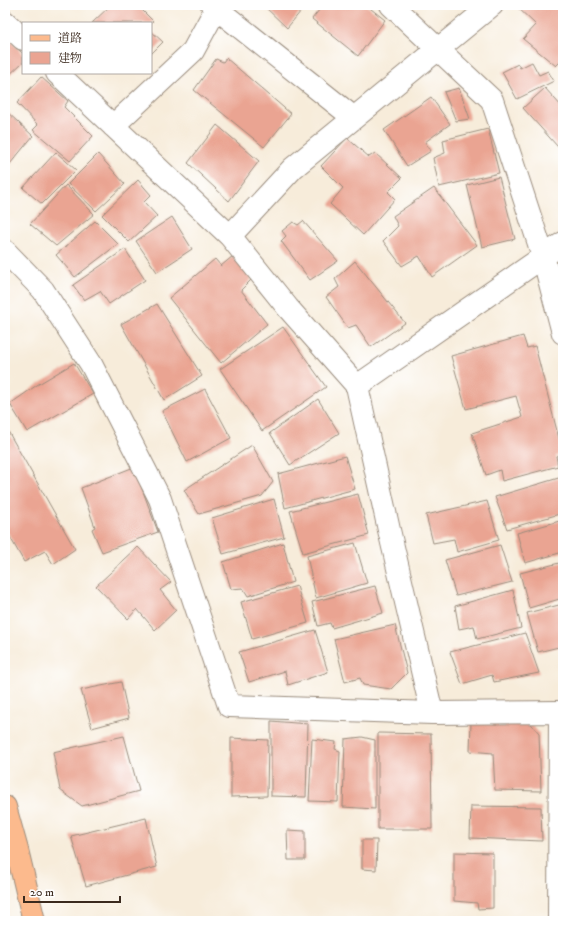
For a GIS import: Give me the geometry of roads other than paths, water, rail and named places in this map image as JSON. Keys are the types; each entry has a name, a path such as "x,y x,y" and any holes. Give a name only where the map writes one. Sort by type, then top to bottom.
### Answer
{"main road":[{"path":"5,807 34,921"}],"street":[{"path":"391,5 492,100 543,256 563,333"},
{"path":"230,236 294,168 492,5"},
{"path":"113,126 193,50 215,6 354,118"},
{"path":"5,22 22,38"},
{"path":"58,74 230,236 288,308 357,386 432,712"},
{"path":"357,386 563,243"},
{"path":"5,251 44,290 91,364 160,499 229,706 432,712 562,712 559,921"}]}
